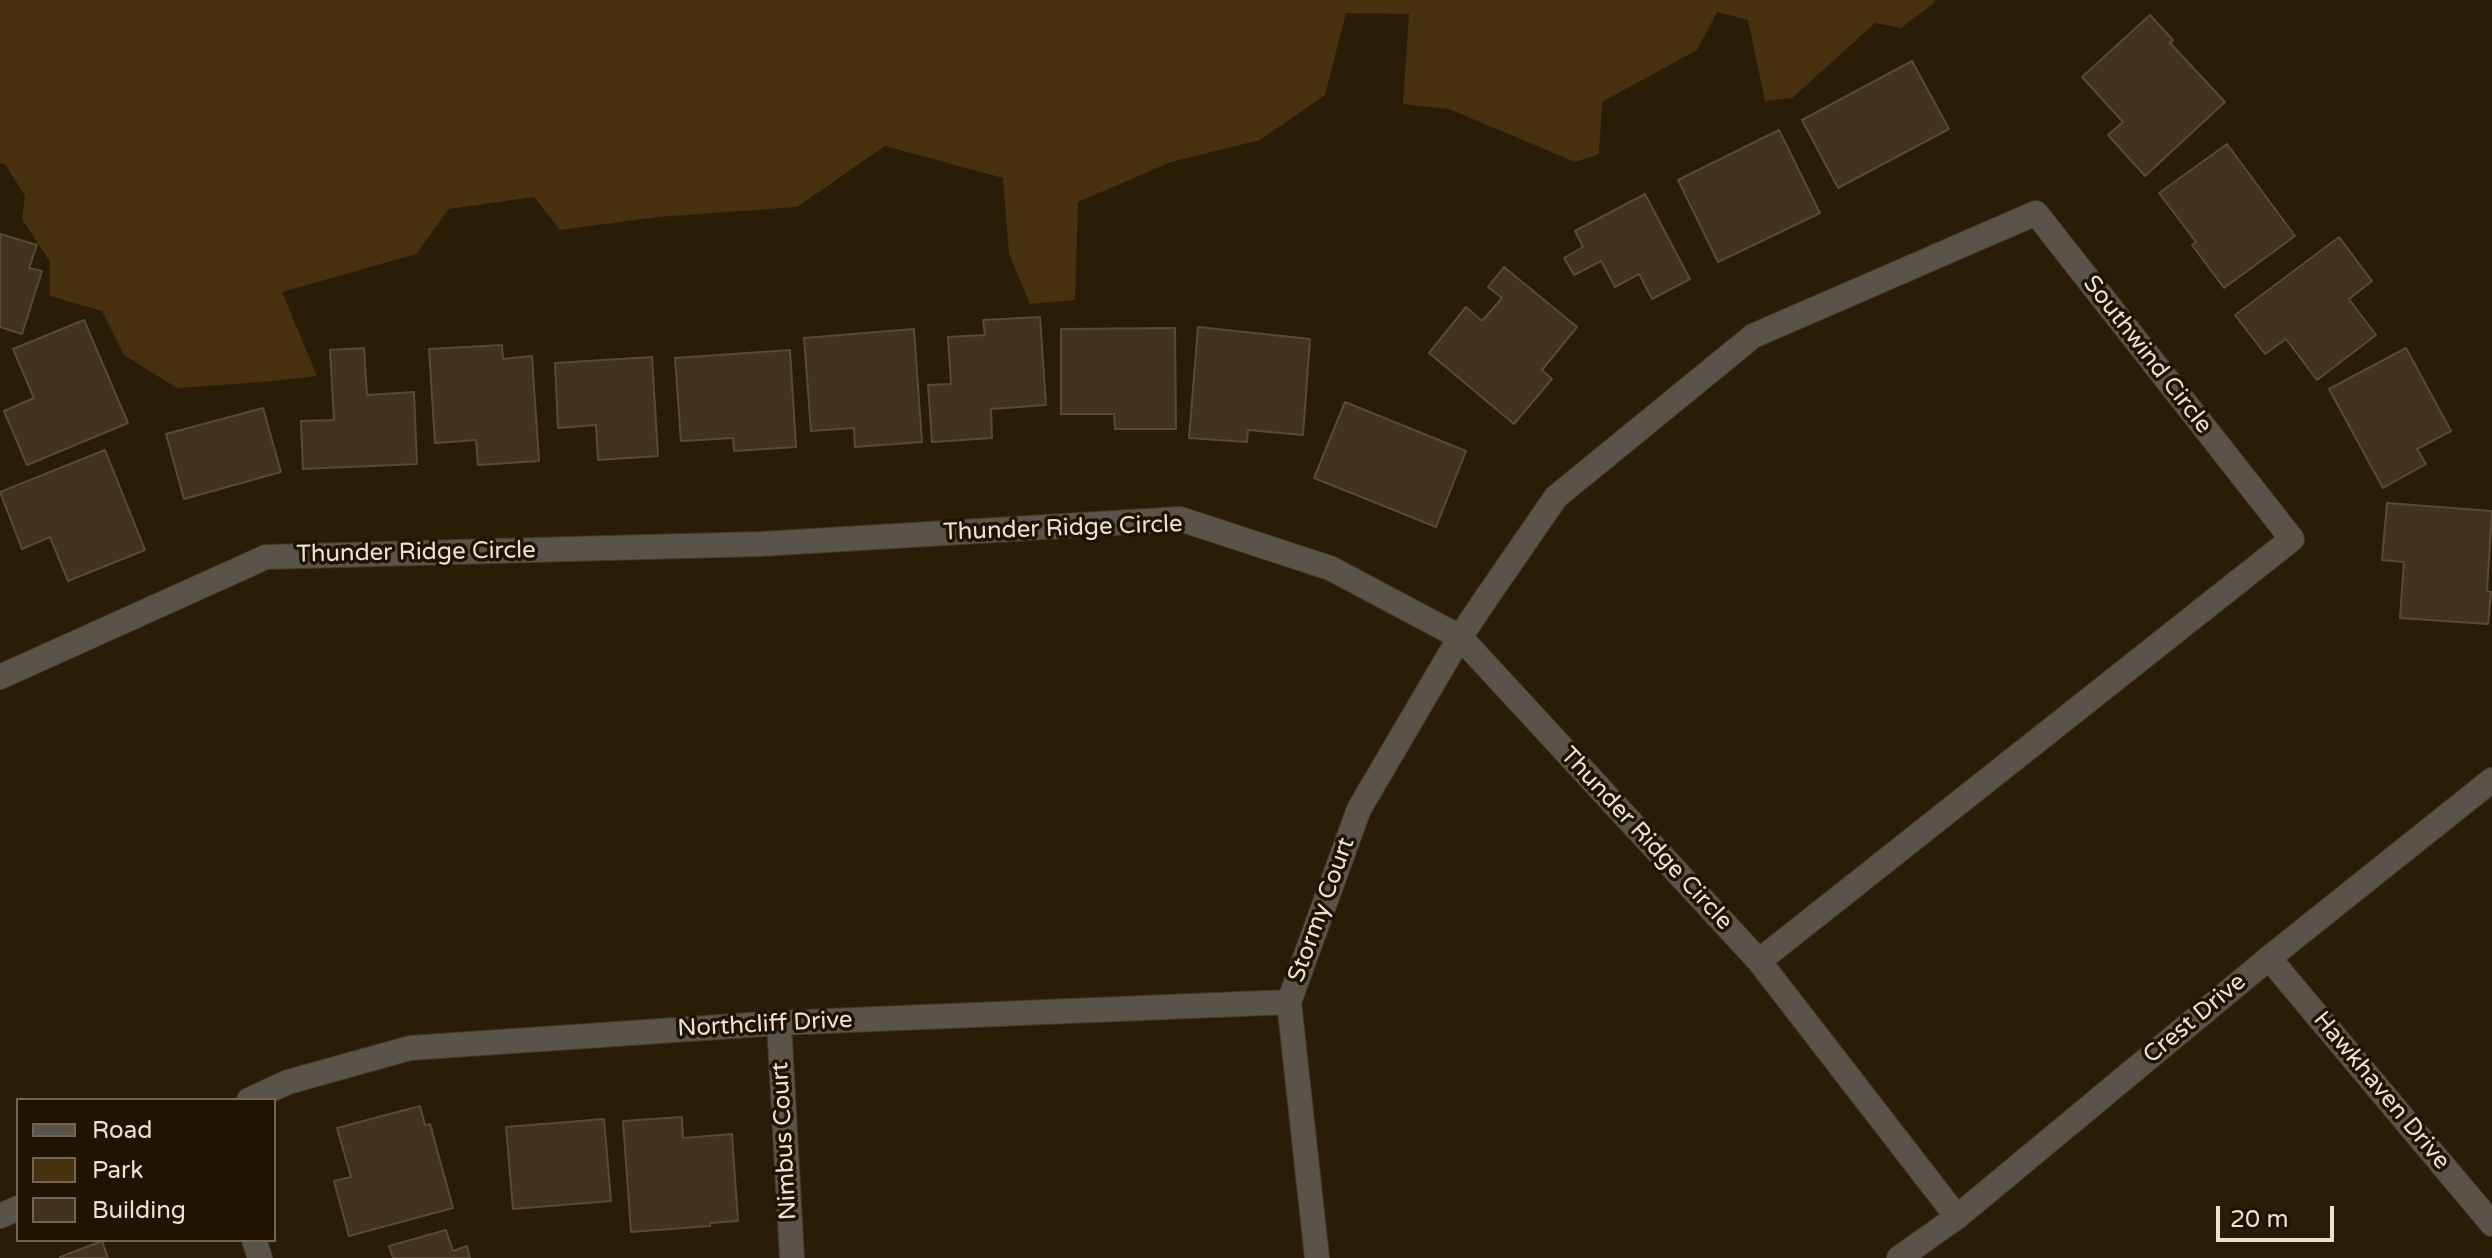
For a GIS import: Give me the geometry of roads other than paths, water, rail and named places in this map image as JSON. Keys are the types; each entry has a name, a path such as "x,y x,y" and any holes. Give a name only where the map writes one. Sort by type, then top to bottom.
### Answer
{"street":[{"name":"Southwind Circle","path":"1460,637 1556,497 1753,336 2036,213 2292,539 1759,961"},
{"name":"Thunder Ridge Circle","path":"0,677 266,557 761,544 1180,519 1330,568 1460,637 1759,961 1957,1217"},
{"name":"Stormy Court","path":"1317,1258 1289,1002 1359,809 1460,637"},
{"name":"Crest Drive","path":"1899,1258 1957,1217 2269,958 2492,780"},
{"name":"Hawkhaven Drive","path":"2269,958 2488,1210"},
{"name":"Northcliff Drive","path":"253,1098 288,1082 410,1048 779,1023 1289,1002"},
{"name":"Nimbus Court","path":"779,1023 792,1258"}]}
